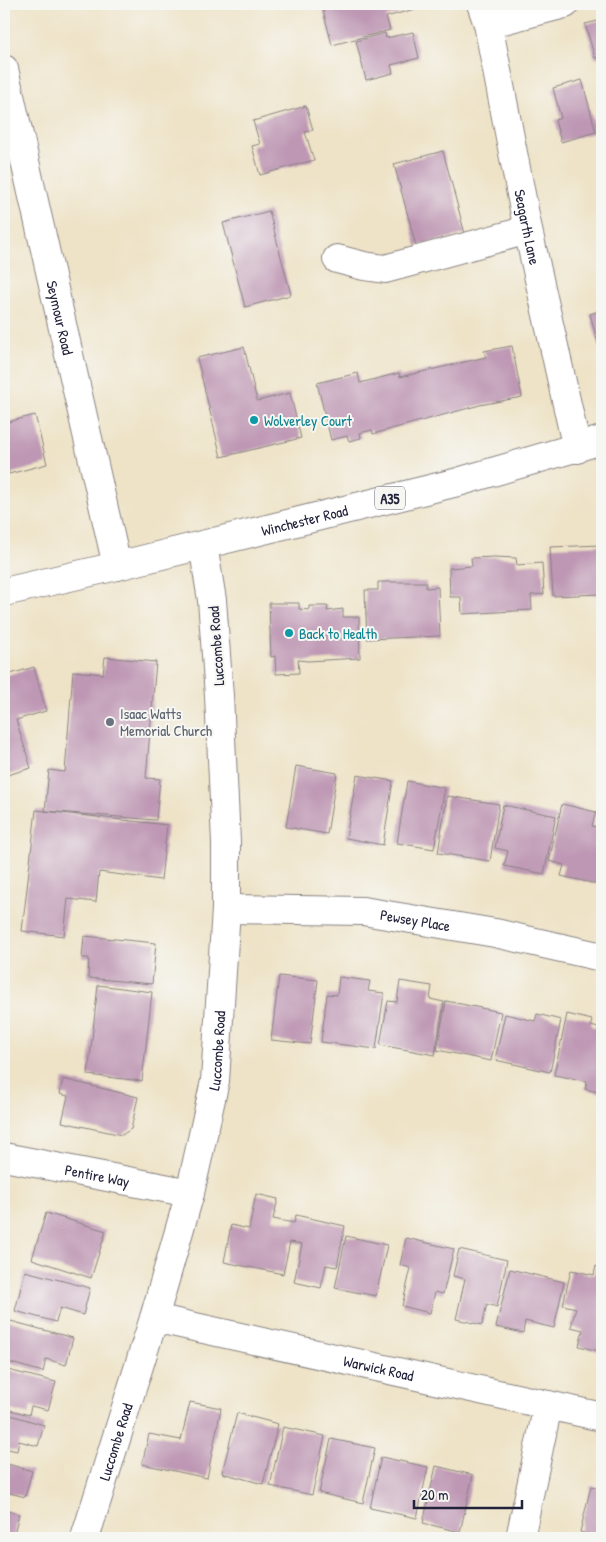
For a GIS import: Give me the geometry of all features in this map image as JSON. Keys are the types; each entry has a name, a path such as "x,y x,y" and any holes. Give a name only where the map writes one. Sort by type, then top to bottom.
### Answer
{"street":[{"path":"485,14 564,4"},
{"name":"Seagarth Lane","path":"485,14 528,230 577,449"},
{"name":"Seymour Road","path":"4,69 117,566"},
{"path":"338,259 385,269 528,230"},
{"name":"Winchester Road","path":"4,592 464,480 577,449 602,440"},
{"name":"Luccombe Road","path":"85,1538 154,1318 190,1193 215,1081 226,908 226,842 212,600 208,566 203,545"},
{"name":"Pewsey Place","path":"226,908 363,911 495,933 602,957"},
{"name":"Pentire Way","path":"4,1157 190,1193"},
{"name":"Warwick Road","path":"154,1318 602,1417"},
{"path":"520,1538 548,1405"}],"building":[{"path":"332,4 433,4 386,17 390,30 332,45 322,6"},
{"path":"602,20 602,57 595,58 585,24"},
{"path":"413,32 419,58 391,65 393,73 366,80 356,41 385,33 386,38"},
{"path":"582,80 596,132 561,142 555,120 561,118 553,88"},
{"path":"306,106 313,130 305,132 314,160 260,175 252,146 260,144 253,121"},
{"path":"443,151 465,234 416,246 394,164"},
{"path":"269,211 291,295 245,307 223,223"},
{"path":"602,310 602,358 590,314"},
{"path":"512,346 522,397 480,405 373,434 372,430 360,433 361,438 349,441 347,436 331,440 317,383 358,373 360,383 399,373 400,377 486,357 484,351"},
{"name":"Wolverley Court","path":"244,347 257,401 290,393 301,438 221,457 197,358"},
{"path":"35,415 47,464 9,474 4,451 4,423"},
{"path":"602,545 602,594 553,596 550,547"},
{"path":"471,558 516,558 517,565 542,563 544,594 531,595 532,610 462,614 461,597 450,597 449,568 472,566"},
{"path":"378,582 426,582 426,588 438,587 440,636 367,639 365,590 378,590"},
{"path":"269,603 299,603 299,609 309,610 309,606 328,606 327,611 343,609 343,617 359,617 360,658 298,660 299,673 276,674 275,656 271,657"},
{"name":"Isaac Watts Memorial Church","path":"105,657 156,662 146,778 160,779 156,820 45,811 49,770 65,772 73,671 103,674"},
{"path":"34,667 46,711 16,720 31,768 4,776 4,676"},
{"path":"296,766 337,773 327,834 286,827"},
{"path":"357,775 393,781 383,845 346,838"},
{"path":"407,781 445,788 434,849 397,843"},
{"path":"447,796 499,804 490,861 438,853"},
{"path":"562,804 596,812 592,826 602,828 602,862 597,884 561,876 564,865 549,861"},
{"path":"503,805 556,816 544,874 504,866 508,851 495,848"},
{"path":"36,810 167,825 161,880 99,872 96,902 68,899 64,936 22,931"},
{"path":"84,936 156,943 152,984 88,978 89,958 82,958"},
{"path":"279,976 318,980 310,1044 271,1040"},
{"path":"339,977 370,981 368,991 384,993 376,1049 321,1042 327,994 337,995"},
{"path":"400,981 432,986 430,999 444,1002 435,1055 380,1045 388,1001 397,1002"},
{"path":"98,985 152,992 142,1081 88,1075"},
{"path":"446,1001 501,1012 491,1061 437,1050"},
{"path":"505,1014 535,1021 537,1014 561,1020 550,1072 495,1060"},
{"path":"567,1014 592,1020 591,1026 602,1029 602,1093 585,1089 587,1081 554,1075"},
{"path":"63,1079 138,1097 131,1129 122,1135 62,1122 68,1096 60,1094"},
{"path":"256,1194 278,1199 273,1219 294,1223 296,1215 345,1226 337,1267 326,1265 321,1288 294,1282 302,1244 290,1242 283,1274 224,1262 231,1225 249,1229"},
{"path":"46,1213 106,1231 91,1278 32,1259"},
{"path":"346,1236 387,1245 376,1296 335,1288"},
{"path":"406,1238 454,1249 443,1294 435,1292 430,1313 402,1306 411,1268 400,1265"},
{"path":"459,1249 507,1260 497,1307 487,1304 482,1325 456,1319 465,1279 453,1276"},
{"path":"596,1266 602,1268 602,1352 579,1346 583,1330 571,1327 576,1308 563,1305 571,1270 594,1275"},
{"path":"510,1269 564,1282 554,1328 525,1321 523,1333 496,1327"},
{"path":"25,1271 90,1288 83,1315 60,1308 56,1322 15,1311"},
{"path":"7,1320 73,1338 66,1365 46,1359 43,1372 4,1361 4,1332"},
{"path":"4,1369 56,1382 48,1410 31,1406 29,1415 4,1408"},
{"path":"190,1402 221,1408 207,1478 142,1464 149,1434 181,1440"},
{"path":"4,1413 44,1425 38,1446 19,1441 17,1451 4,1448"},
{"path":"237,1413 278,1424 263,1484 222,1473"},
{"path":"283,1427 325,1436 312,1495 270,1486"},
{"path":"331,1439 375,1448 363,1503 319,1493"},
{"path":"381,1457 428,1467 417,1518 370,1508"},
{"path":"4,1463 32,1471 25,1497 6,1492 4,1497"},
{"path":"436,1466 473,1475 460,1532 423,1523"},
{"path":"591,1486 602,1488 602,1538 580,1532"},
{"path":"4,1510 19,1514 13,1538 4,1538"}],"place":[{"name":"Wolverley Court","path":"254,420"},
{"name":"Back to Health","path":"289,633"},
{"name":"Isaac Watts Memorial Church","path":"110,722"}]}
